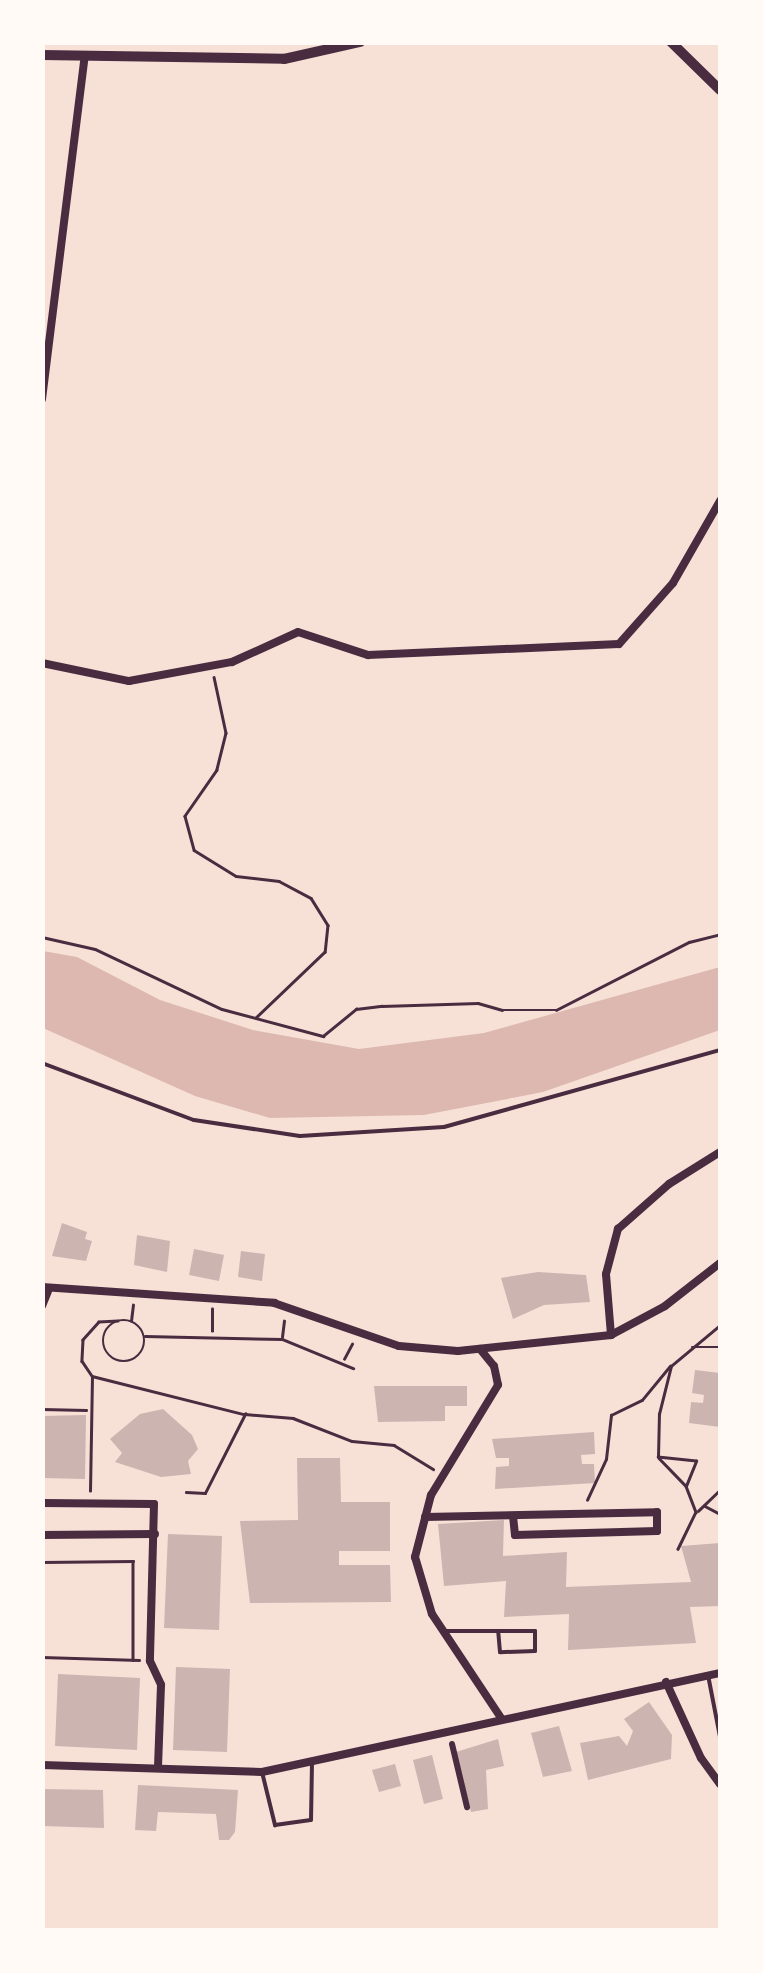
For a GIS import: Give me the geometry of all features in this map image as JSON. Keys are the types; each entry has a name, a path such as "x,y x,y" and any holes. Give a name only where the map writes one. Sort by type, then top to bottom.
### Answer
{"street":[{"path":"42,55 284,59 360,42"},
{"path":"671,42 720,90"},
{"path":"42,400 86,56"},
{"path":"42,663 129,681 212,666 298,632 368,655 619,644 672,583 720,501"},
{"path":"611,1335 606,1274 618,1229 669,1184 720,1152"},
{"path":"42,1306 45,1289 274,1304 399,1346 480,1349 611,1335 665,1306 720,1262"},
{"path":"480,1349 494,1366 498,1385 431,1495 415,1557 421,1590 501,1718"},
{"path":"42,1503 154,1504 150,1660 161,1685 158,1768"},
{"path":"426,1517 657,1512 657,1531 515,1536 512,1516"},
{"path":"42,1535 154,1534"},
{"path":"42,1765 262,1772 312,1765 501,1718 720,1674"},
{"path":"666,1682 700,1758 720,1784"},
{"path":"452,1744 467,1807"}],"lane":[{"path":"42,1063 194,1120 300,1136 444,1127 720,1050"},
{"path":"444,1631 498,1631 534,1631 535,1651 500,1652 498,1631"},
{"path":"708,1675 720,1737"},
{"path":"262,1772 275,1825 311,1820 312,1765"}],"path":[{"path":"212,666 226,733 217,770 185,816 194,850 236,876 279,881 312,898 328,925 326,952 256,1018"},
{"path":"42,937 95,949 175,990 323,1036 356,1009 382,1006 478,1003 502,1010 556,1010 688,942 720,934"},
{"path":"131,1321 134,1303"},
{"path":"212,1308 212,1332"},
{"path":"282,1339 285,1314"},
{"path":"118,1321 104,1336 114,1360 135,1360 145,1336"},
{"path":"90,1491 88,1410 92,1376 82,1361 84,1340 100,1322 131,1321 145,1336"},
{"path":"587,1500 606,1459 611,1415 642,1400 690,1347 720,1325"},
{"path":"145,1336 212,1332 282,1339 354,1368"},
{"path":"343,1361 355,1339"},
{"path":"690,1347 720,1348"},
{"path":"671,1366 658,1414 658,1457 686,1486 696,1512"},
{"path":"92,1376 245,1414 294,1418 352,1441 394,1445 436,1472"},
{"path":"42,1409 88,1410"},
{"path":"186,1492 205,1493 245,1414"},
{"path":"658,1457 696,1461 686,1486"},
{"path":"678,1549 696,1512 720,1490"},
{"path":"704,1505 720,1514"},
{"path":"42,1562 132,1561 136,1660 42,1657"}],"shaded area":[{"path":"43,951 77,957 160,1000 253,1030 359,1049 484,1033 720,967 720,1030 543,1092 424,1115 270,1118 195,1096 43,1028"}],"building":[{"path":"62,1223 87,1232 85,1239 92,1241 86,1261 52,1256"},
{"path":"137,1235 170,1241 167,1272 134,1265"},
{"path":"194,1249 224,1255 219,1281 189,1275"},
{"path":"241,1251 265,1254 262,1281 238,1277"},
{"path":"538,1272 586,1275 590,1302 544,1305 513,1319 501,1278"},
{"path":"695,1370 720,1373 720,1427 689,1423 691,1402 703,1403 704,1395 692,1393"},
{"path":"374,1386 467,1386 467,1406 445,1406 445,1421 378,1422"},
{"path":"163,1409 192,1435 198,1449 188,1461 191,1474 161,1477 115,1462 122,1453 110,1439 140,1414"},
{"path":"86,1415 85,1479 42,1478 42,1416"},
{"path":"594,1432 595,1454 581,1455 582,1464 594,1464 595,1483 495,1489 496,1467 509,1466 509,1458 496,1458 492,1439"},
{"path":"297,1458 340,1458 341,1502 390,1502 390,1551 339,1551 339,1565 390,1565 391,1602 250,1603 240,1521 298,1520"},
{"path":"504,1520 503,1556 567,1552 566,1587 691,1582 681,1546 720,1543 720,1606 690,1607 696,1643 568,1650 569,1614 504,1617 506,1581 444,1586 438,1524"},
{"path":"168,1534 222,1536 219,1630 164,1628"},
{"path":"176,1667 230,1669 227,1752 173,1750"},
{"path":"58,1674 140,1678 137,1750 55,1746"},
{"path":"649,1702 672,1735 671,1759 588,1780 580,1743 619,1736 627,1746 633,1731 624,1719"},
{"path":"559,1726 572,1771 543,1777 531,1733"},
{"path":"498,1739 504,1766 486,1770 488,1809 471,1812 456,1752"},
{"path":"432,1755 443,1799 424,1804 413,1760"},
{"path":"395,1764 401,1786 379,1792 372,1770"},
{"path":"138,1785 238,1790 235,1832 229,1840 219,1840 216,1814 158,1812 156,1831 135,1830"},
{"path":"43,1789 103,1790 104,1828 42,1826"}]}
